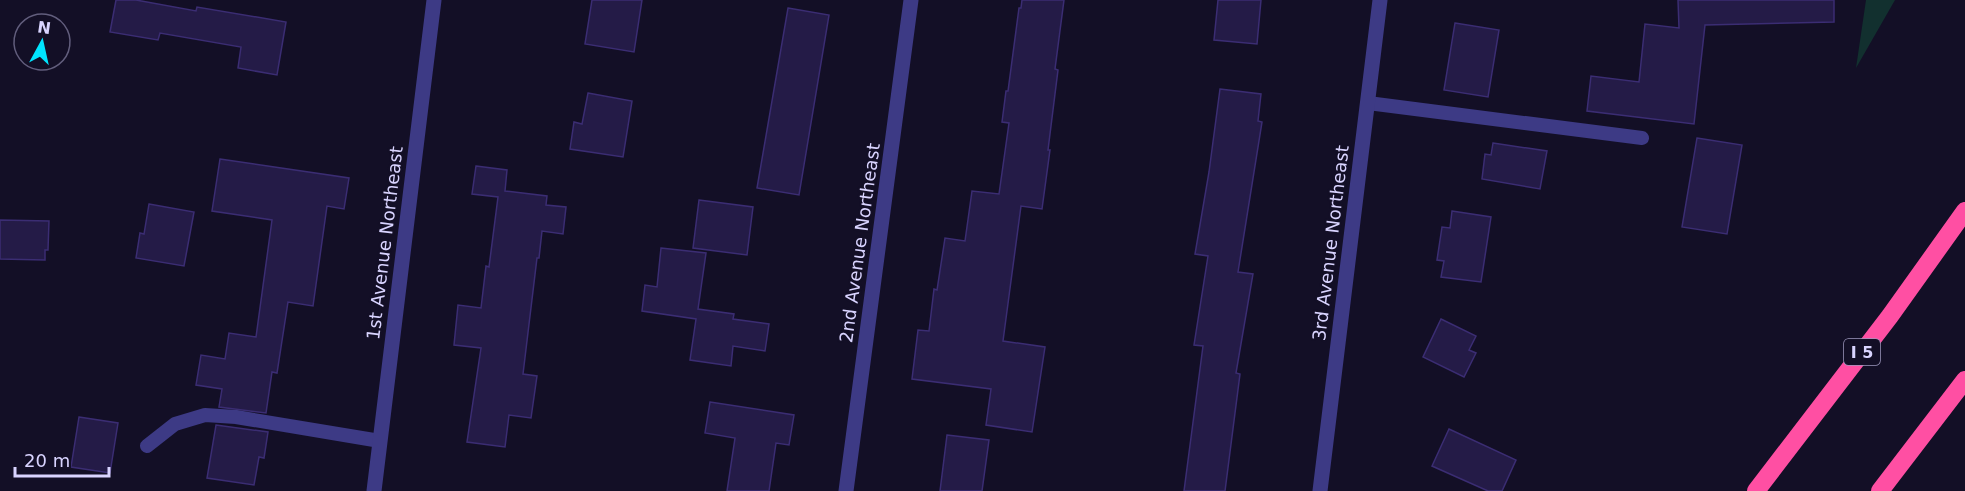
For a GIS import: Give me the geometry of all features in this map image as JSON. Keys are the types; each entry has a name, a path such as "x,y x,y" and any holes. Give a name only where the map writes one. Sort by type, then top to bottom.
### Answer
{"highway":[{"name":"I 5","path":"1756,491 1869,344 1965,211"},
{"path":"1880,491 1965,380"}],"street":[{"name":"1st Avenue Northeast","path":"374,491 434,0"},
{"name":"2nd Avenue Northeast","path":"846,491 911,0"},
{"name":"3rd Avenue Northeast","path":"1320,491 1380,0"}],"lane":[{"path":"1368,103 1642,138"},
{"path":"147,446 175,424 205,415 236,417 380,441"}],"green space":[{"path":"1866,0 1895,0 1856,68"}],"building":[{"path":"116,0 136,0 196,11 197,7 286,22 277,75 238,68 241,47 160,33 158,40 110,32"},
{"path":"592,0 642,0 634,52 585,44"},
{"path":"1022,0 1064,0 1042,209 1021,206 1003,341 1045,347 1032,432 986,425 991,389 912,379 918,330 929,331 934,289 937,290 945,238 965,241 972,191 999,194 1009,123 1002,122"},
{"path":"1218,0 1261,0 1257,44 1214,40"},
{"path":"1678,0 1834,0 1834,22 1705,25 1694,124 1587,111 1591,76 1639,82 1645,24 1679,28"},
{"path":"788,8 829,15 799,195 757,188"},
{"path":"1455,23 1499,30 1488,97 1444,90"},
{"path":"1220,89 1261,94 1258,121 1262,122 1238,272 1253,274 1236,373 1240,374 1225,491 1184,491 1203,346 1194,345 1208,256 1195,254"},
{"path":"588,93 632,101 623,157 570,149 574,122 582,124"},
{"path":"1697,138 1742,145 1727,234 1682,227"},
{"path":"1493,143 1547,151 1540,189 1482,179 1485,154 1491,155"},
{"path":"220,159 349,178 344,209 327,206 313,306 288,302 277,373 272,372 266,413 219,407 222,389 196,385 201,355 225,359 229,333 256,337 272,220 212,211"},
{"path":"476,166 507,170 505,191 547,196 546,205 566,207 563,234 542,231 539,258 537,258 523,374 537,376 531,418 509,415 505,447 467,442 481,348 454,345 458,305 481,308 498,197 472,194"},
{"path":"699,200 753,207 747,255 693,248"},
{"path":"149,204 194,212 184,266 136,258 140,233 144,234"},
{"path":"1452,211 1491,217 1481,282 1441,277 1444,261 1437,260 1442,227 1450,228"},
{"path":"0,220 49,221 48,250 45,250 45,260 0,259"},
{"path":"661,248 706,253 698,309 734,314 733,319 769,324 765,351 733,346 731,366 690,360 696,319 642,311 645,285 657,287"},
{"path":"1441,319 1476,336 1469,350 1476,353 1464,377 1423,357"},
{"path":"710,402 794,415 789,445 776,443 769,491 727,491 735,438 705,433"},
{"path":"79,417 118,423 110,473 71,467"},
{"path":"216,425 268,432 264,458 259,457 254,485 207,478"},
{"path":"1449,429 1516,460 1502,491 1488,491 1432,466"},
{"path":"947,435 989,440 982,491 940,491"}]}
